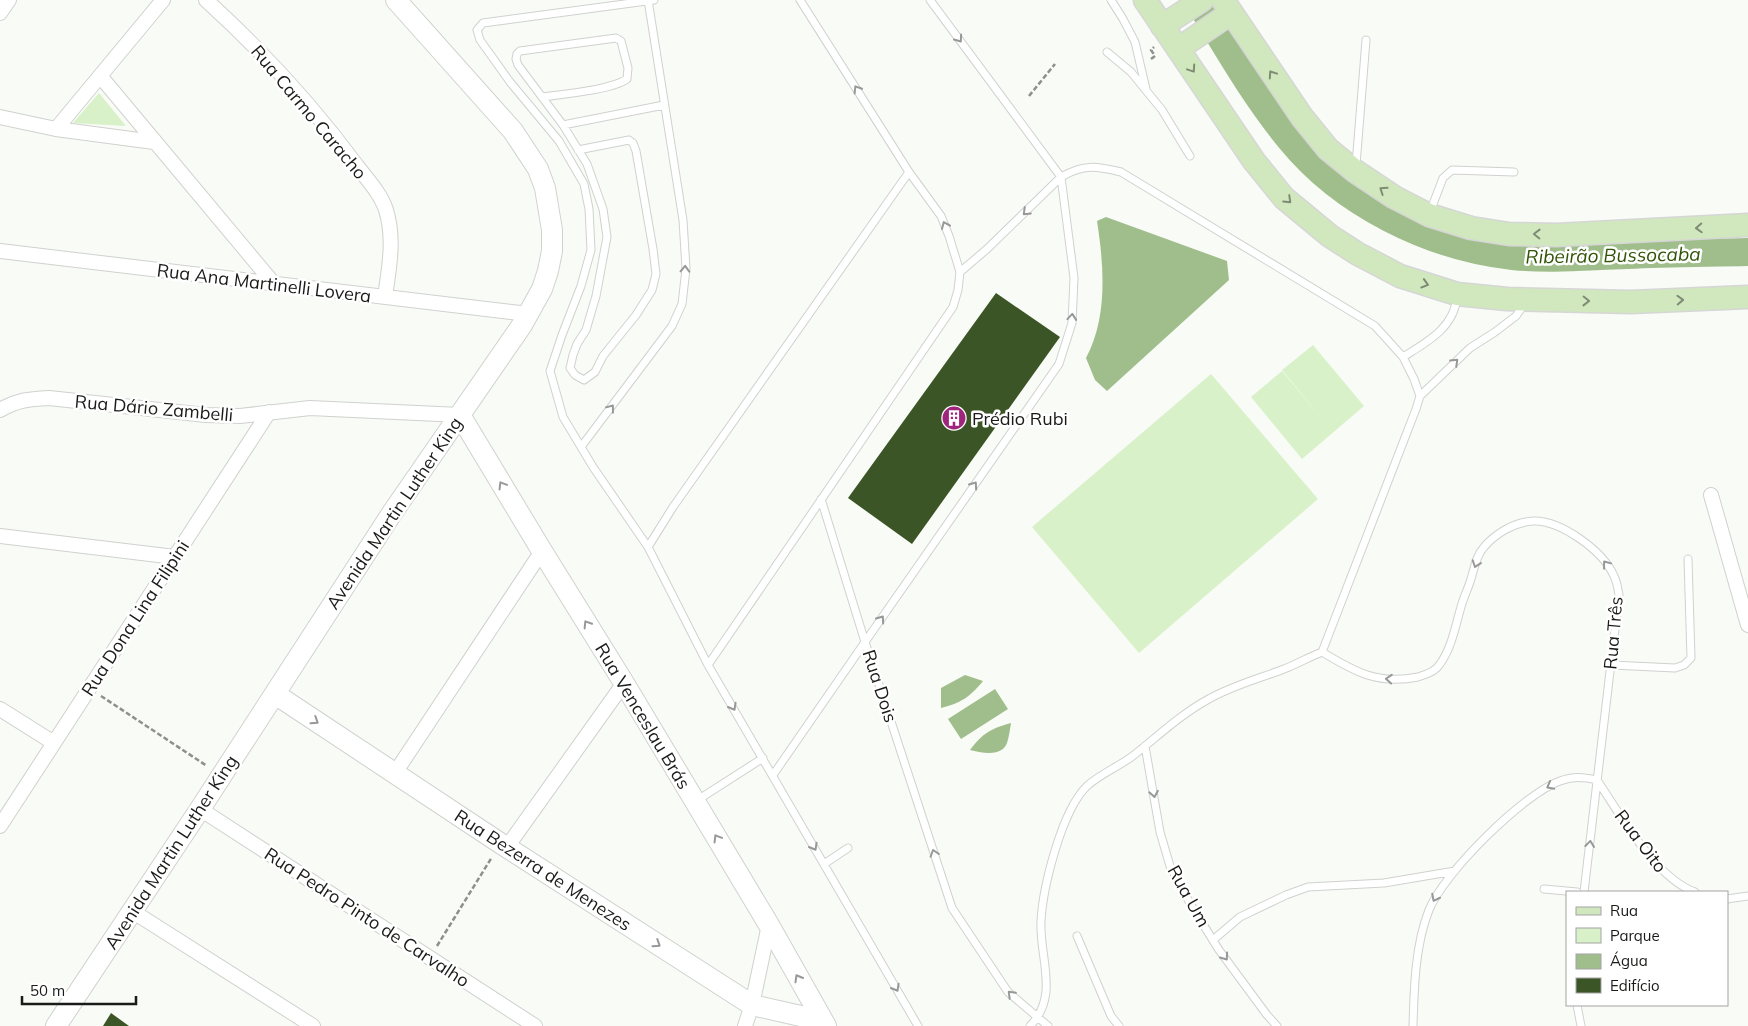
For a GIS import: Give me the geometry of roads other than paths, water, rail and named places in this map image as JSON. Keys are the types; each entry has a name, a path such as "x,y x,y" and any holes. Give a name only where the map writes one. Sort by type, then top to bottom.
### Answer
{"main road":[{"path":"1145,0 1169,22 1254,161 1284,198 1337,240 1391,272 1457,294 1527,300 1631,302 1748,297"},
{"path":"1169,22 1202,0"},
{"path":"1183,46 1226,11 1302,117 1328,149 1355,171 1394,197 1429,214 1471,228 1509,234 1556,235 1748,225"}],"street":[{"path":"0,13 9,0"},
{"path":"56,129 163,0"},
{"name":"Rua Carmo Caracho","path":"206,0 239,30 335,136 386,208 390,228 391,259 385,297"},
{"name":"Avenida Martin Luther King","path":"56,1026 200,809 392,513 528,314 542,289 548,271 552,251 549,209 538,169 513,131 396,0"},
{"path":"101,77 274,284"},
{"path":"0,117 56,129 154,142"},
{"name":"Rua Ana Martinelli Lovera","path":"0,251 528,314"},
{"name":"Rua Dário Zambelli","path":"0,410 14,402 49,398 206,415 240,416 310,408 460,415"},
{"name":"Rua Dona Lina Filipini","path":"1,825 269,412"},
{"name":"Rua Venceslau Brás","path":"460,415 769,925 824,1023"},
{"path":"1711,495 1748,625"},
{"path":"0,536 174,557"},
{"path":"395,773 542,551"},
{"path":"503,845 624,683"},
{"name":"Rua Bezerra de Menezes","path":"275,694 503,845 752,1005 824,1023"},
{"path":"0,708 54,743"},
{"name":"Rua Pedro Pinto de Carvalho","path":"200,809 535,1026"},
{"path":"132,911 314,1026"},
{"path":"745,1026 752,1005 769,925"}],"lane":[{"path":"581,447 672,326 682,304 686,269 684,220 648,0"},
{"path":"654,0 482,23 477,30 480,40 510,82 560,141 584,184 589,209 591,250 581,286 550,371 563,417 648,547 708,665 918,1026"},
{"path":"708,665 953,307 958,290 960,272 949,236 940,216 909,172 800,0"},
{"path":"930,0 1061,177"},
{"path":"1111,0 1135,42 1147,91"},
{"path":"542,97 604,87 627,79 628,68 622,42 616,38 517,54 518,65 542,97 564,125 578,150 587,164 603,209 607,237 596,296 586,330 577,344 570,368 575,375 584,380 595,372 603,356 636,315 652,290 656,274 636,151 633,143 629,140 578,150"},
{"path":"1355,171 1366,40"},
{"path":"1107,52 1131,72 1147,91 1162,110 1190,156"},
{"path":"564,125 664,104"},
{"path":"960,272 987,250 1061,177 1075,169 1094,166 1121,172 1376,326 1403,357 1420,396"},
{"path":"1429,214 1442,178 1452,170 1514,172"},
{"path":"648,547 673,507 909,172"},
{"name":"Rua Dois","path":"1048,1026 1008,992 952,908 865,642 1059,364 1072,323 1074,278 1061,177"},
{"path":"1403,357 1422,346 1444,329 1456,307 1457,294"},
{"path":"1030,1026 1038,1018 1046,996 1047,980 1041,922 1044,895 1053,859 1074,804 1086,787 1119,766 1185,714 1206,700 1238,684 1285,669 1322,652 1420,396 1470,348 1516,316 1527,300"},
{"path":"773,775 865,642 820,499"},
{"name":"Rua Três","path":"1322,652 1350,669 1374,677 1391,680 1425,675 1439,666 1453,638 1476,561 1482,548 1498,533 1515,525 1533,521 1549,524 1573,535 1594,551 1605,562 1614,576 1619,595 1584,891"},
{"path":"1611,665 1675,668 1684,665 1691,658 1688,560"},
{"name":"Rua Um","path":"1145,746 1160,832 1170,866 1213,940 1266,1015 1277,1026"},
{"path":"695,802 763,758"},
{"path":"1413,1026 1415,979 1422,933 1429,910 1439,889 1511,813 1545,788 1560,781 1580,776 1597,780"},
{"name":"Rua Oito","path":"1597,780 1648,854 1666,875 1692,891"},
{"path":"824,864 848,848"},
{"path":"1213,940 1240,917 1286,895 1308,887 1384,883 1456,870"},
{"path":"1544,888 1569,891"},
{"path":"1728,899 1748,896"},
{"path":"1077,936 1111,1016 1119,1026"},
{"path":"1578,1006 1581,1026"}],"water":[{"path":"1106,217 1227,261 1229,280 1107,391 1095,380 1086,358 1098,326 1101,308 1102,273 1097,221"},
{"path":"965,675 983,681 965,699 941,708 941,688"},
{"path":"995,689 1008,709 961,739 948,719"},
{"path":"1011,723 1007,743 1001,750 991,753 970,750 988,732"}],"waterway":[{"name":"Ribeirão Bussocaba","path":"1198,0 1265,106 1290,139 1311,162 1362,202 1420,232 1482,251 1542,258 1748,252"}],"place":[{"name":"Prédio Rubi","path":"954,418"}]}
